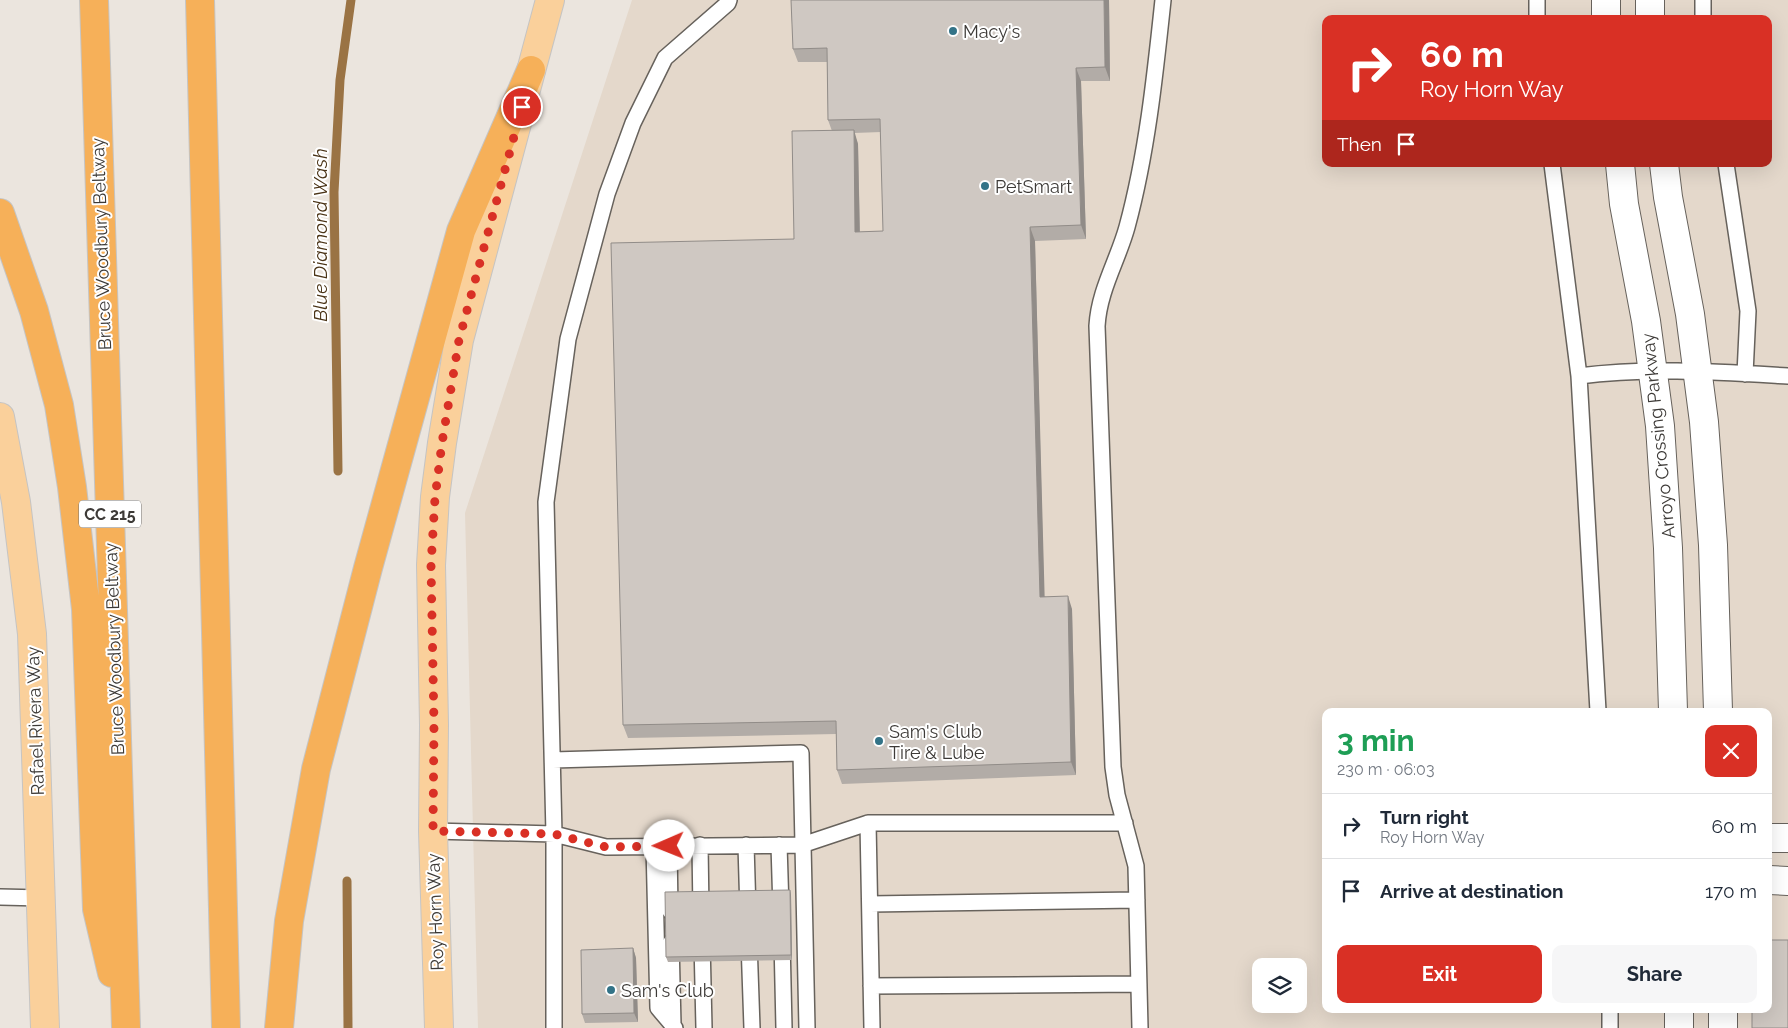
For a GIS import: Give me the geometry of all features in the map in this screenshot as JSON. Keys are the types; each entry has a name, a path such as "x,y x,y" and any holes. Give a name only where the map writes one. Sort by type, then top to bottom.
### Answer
{"highway":[{"name":"Bruce Woodbury Beltway","path":"94,0 125,1028"},
{"path":"200,0 226,1028"},
{"path":"279,1028 289,921 316,769 368,568 461,231 532,70"},
{"path":"0,213 34,311 59,405 71,478 86,609 97,909 125,1028"}],"main road":[{"name":"Roy Horn Way","path":"439,1028 433,831 434,724 431,565 435,498 459,340 550,0"},
{"name":"Rafael Rivera Way","path":"0,417 16,502 32,634 42,898 44,1028"}],"street":[{"path":"1606,0 1606,15"},
{"path":"1650,0 1650,15"},
{"name":"Arroyo Crossing Parkway","path":"1620,167 1624,204 1646,321 1660,426 1668,548 1673,708"},
{"path":"1664,167 1668,197 1690,314 1704,422 1713,545 1718,708"},
{"path":"1772,838 1788,838"},
{"path":"1772,880 1788,881"},
{"path":"1679,1013 1679,1028"},
{"path":"1723,1013 1723,1028"}],"lane":[{"path":"554,1028 554,834 546,502 568,339 607,194 633,122 665,58 728,3 729,0"},
{"path":"1140,1028 1136,866 1117,795 1113,767 1097,326 1101,300 1127,229 1141,168 1163,0"},
{"path":"1537,0 1537,15"},
{"path":"1703,0 1703,15"},
{"path":"1552,167 1579,376 1598,708"},
{"path":"1726,167 1748,311 1745,374"},
{"path":"1579,376 1698,371 1788,376"},
{"path":"552,760 801,753 807,1028"},
{"path":"433,831 554,834 606,847 802,845 868,823 1125,823"},
{"path":"868,823 872,1028"},
{"path":"700,845 704,1028"},
{"path":"746,845 752,1028"},
{"path":"779,845 784,1028"},
{"path":"661,846 658,1008 674,1027"},
{"path":"0,896 42,898"},
{"path":"870,904 1137,900"},
{"path":"871,986 1138,984"},
{"path":"1610,1013 1610,1028"}],"shaded area":[{"path":"632,0 1788,0 1788,1028 478,1028 465,513"}],"building":[{"path":"791,0 1104,0 1105,67 1076,68 1081,225 1030,227 1040,597 1068,596 1071,762 837,770 836,721 623,725 611,243 794,239 792,131 854,130 855,232 883,231 880,119 828,120 827,48 793,49"},
{"path":"790,890 791,955 666,957 665,892"},
{"path":"1772,940 1788,940 1788,1028 1752,1028 1752,1013 1772,1013"},
{"name":"Sam's Club","path":"633,948 634,1013 582,1014 581,950"}],"waterway":[{"name":"Blue Diamond Wash","path":"338,471 334,192 340,80 351,0"},
{"name":"Blue Diamond Wash","path":"347,881 348,1028"}],"place":[{"name":"Macy's","path":"953,31"},
{"name":"PetSmart","path":"985,186"},
{"name":"Sam's Club Tire & Lube","path":"879,741"},
{"name":"Sam's Club","path":"611,990"}],"route":[{"path":"522,107 459,340 435,498 431,565 434,724 433,831 554,834 606,847 669,846"}]}
